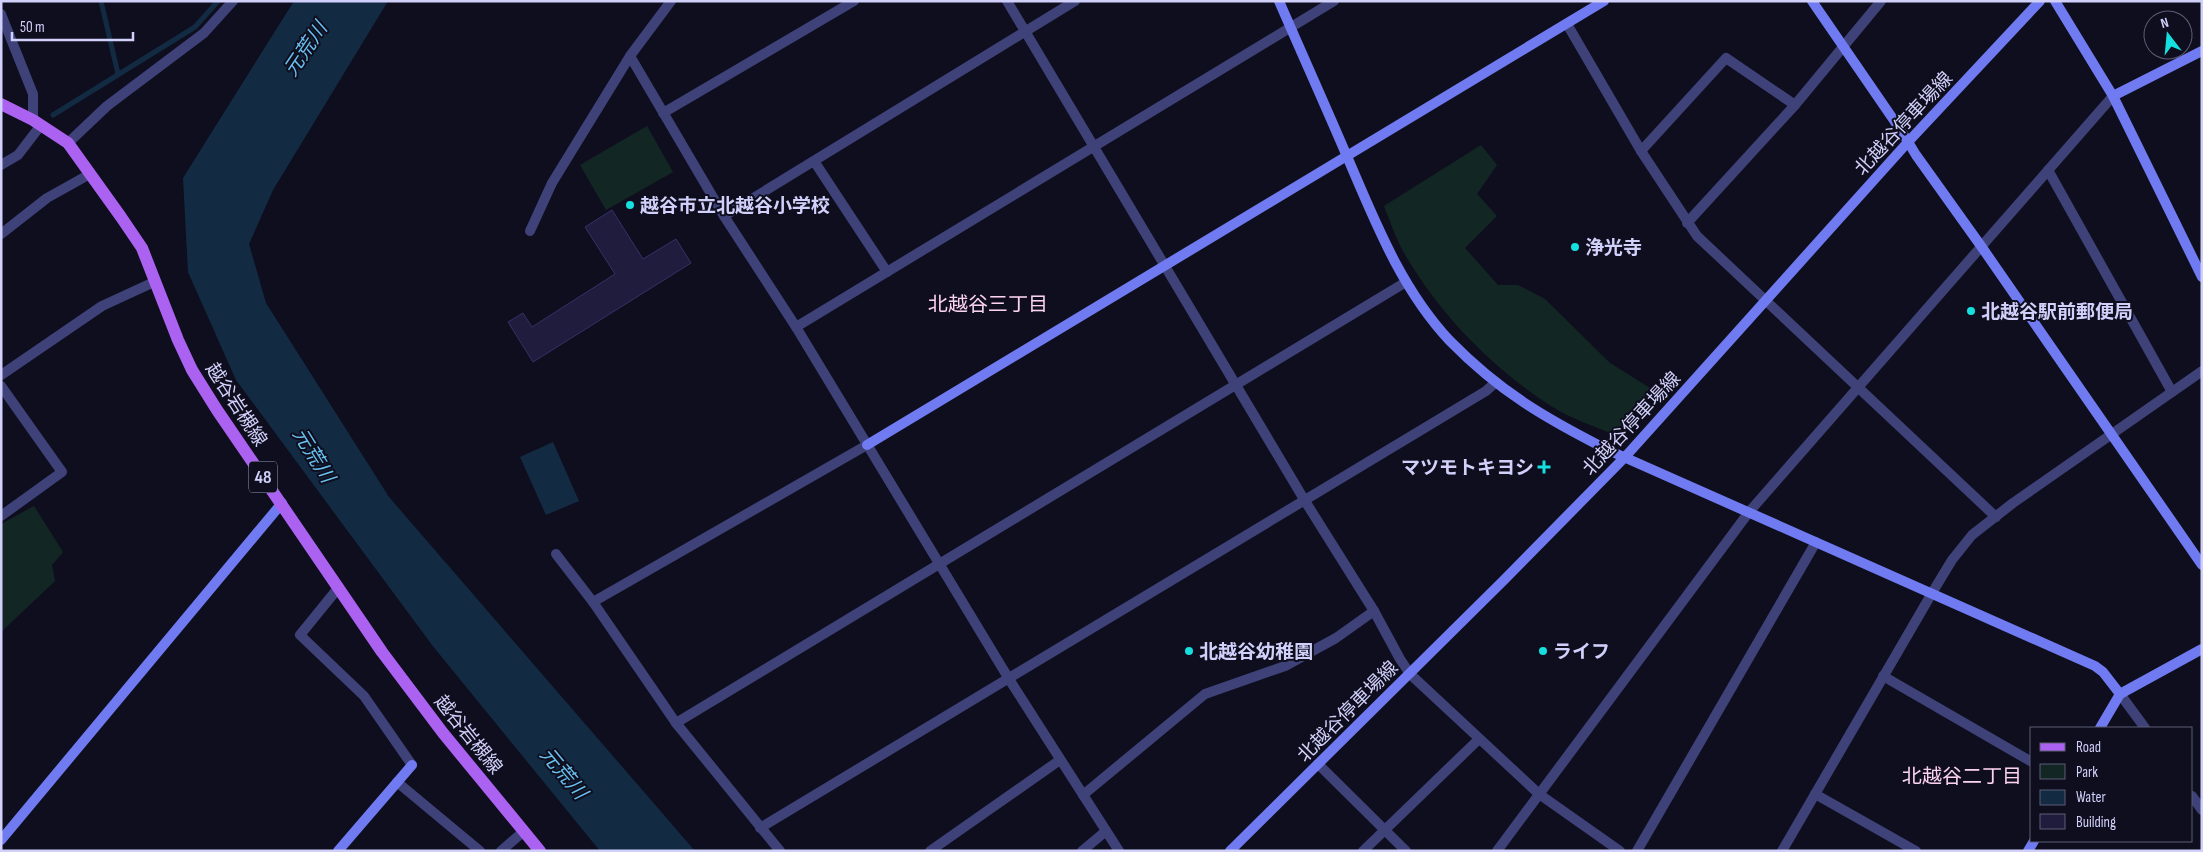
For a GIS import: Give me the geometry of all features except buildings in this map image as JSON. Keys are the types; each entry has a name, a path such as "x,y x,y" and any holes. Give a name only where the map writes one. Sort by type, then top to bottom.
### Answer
{"main road":[{"name":"越谷岩槻線","path":"1,104 36,122 68,143 142,248 178,340 192,370 216,410 282,503 382,652 443,733 540,851"}],"street":[{"path":"530,231 552,183 630,56 671,1"},
{"path":"663,113 854,1"},
{"path":"1007,1 1410,674 1539,794 1620,851"},
{"path":"724,216 1075,1"},
{"path":"1279,1 1374,220 1406,282 1449,340 1496,382 1520,402 1554,423 1625,457 2095,666 2103,672 2144,727"},
{"path":"796,327 1334,1"},
{"path":"593,602 867,445 1604,1"},
{"path":"1812,1 2110,435 2202,565"},
{"path":"1687,223 1795,105 1881,1"},
{"name":"北越谷停車場線","path":"1230,851 1410,674 1625,457 1908,142 2040,1"},
{"path":"2055,1 2113,96 2202,277"},
{"path":"68,143 107,106 204,33 230,3"},
{"path":"1,14 33,94 36,122 18,154 1,165"},
{"path":"1567,24 1641,151 1697,236 1996,517"},
{"path":"1498,851 1749,512 2113,96 2202,51"},
{"path":"630,56 724,216 796,327 1008,679 1119,851"},
{"path":"1641,151 1726,58 1795,105"},
{"path":"814,161 887,272"},
{"path":"2048,170 2172,392"},
{"path":"1,234 47,198 90,174"},
{"path":"1,374 102,306 154,282"},
{"path":"676,723 1406,282"},
{"path":"1782,851 1932,593 1952,560 1972,535 2202,371"},
{"path":"760,828 1305,501 1486,391 1496,382"},
{"path":"1,386 62,472 1,516"},
{"path":"1,840 282,503"},
{"path":"1637,851 1816,542"},
{"path":"556,554 593,602 676,723 780,851"},
{"path":"338,851 412,764 364,696 300,635 339,587"},
{"path":"1083,795 1205,694 1285,666 1336,638 1374,611"},
{"path":"2101,727 2120,694 2202,649"},
{"path":"1883,676 2030,761"},
{"path":"1363,851 1479,739"},
{"path":"930,851 1060,760"},
{"path":"1318,764 1406,851"},
{"path":"398,782 480,851"},
{"path":"1815,794 1916,851"},
{"path":"2193,797 2202,810"},
{"path":"1082,851 1106,831"},
{"path":"501,851 523,832"}],"green space":[{"path":"647,126 673,172 606,210 580,165"},
{"path":"1481,145 1497,165 1477,194 1497,216 1465,248 1498,285 1518,285 1545,299 1610,363 1655,391 1613,434 1563,413 1540,399 1496,365 1456,325 1438,303 1407,258 1397,239 1384,206"},
{"path":"34,506 63,552 52,565 55,581 1,632 1,524"}],"water":[{"name":"元荒川","path":"294,1 388,1 273,190 249,244 266,303 389,497 695,851 600,851 432,645 236,380 188,272 183,178"},
{"path":"553,442 579,501 546,515 520,457"}],"waterway":[{"path":"101,1 118,74"},
{"path":"53,115 195,27 218,1"}],"place":[{"name":"越谷市立北越谷小学校","path":"630,205"},
{"name":"浄光寺","path":"1575,247"},
{"name":"北越谷駅前郵便局","path":"1971,311"},
{"name":"マツモトキヨシ","path":"1544,467"},
{"name":"北越谷幼稚園","path":"1189,651"},
{"name":"ライフ","path":"1543,651"}],"district":[{"name":"北越谷三丁目","path":"988,304"},
{"name":"北越谷二丁目","path":"1962,776"}]}
